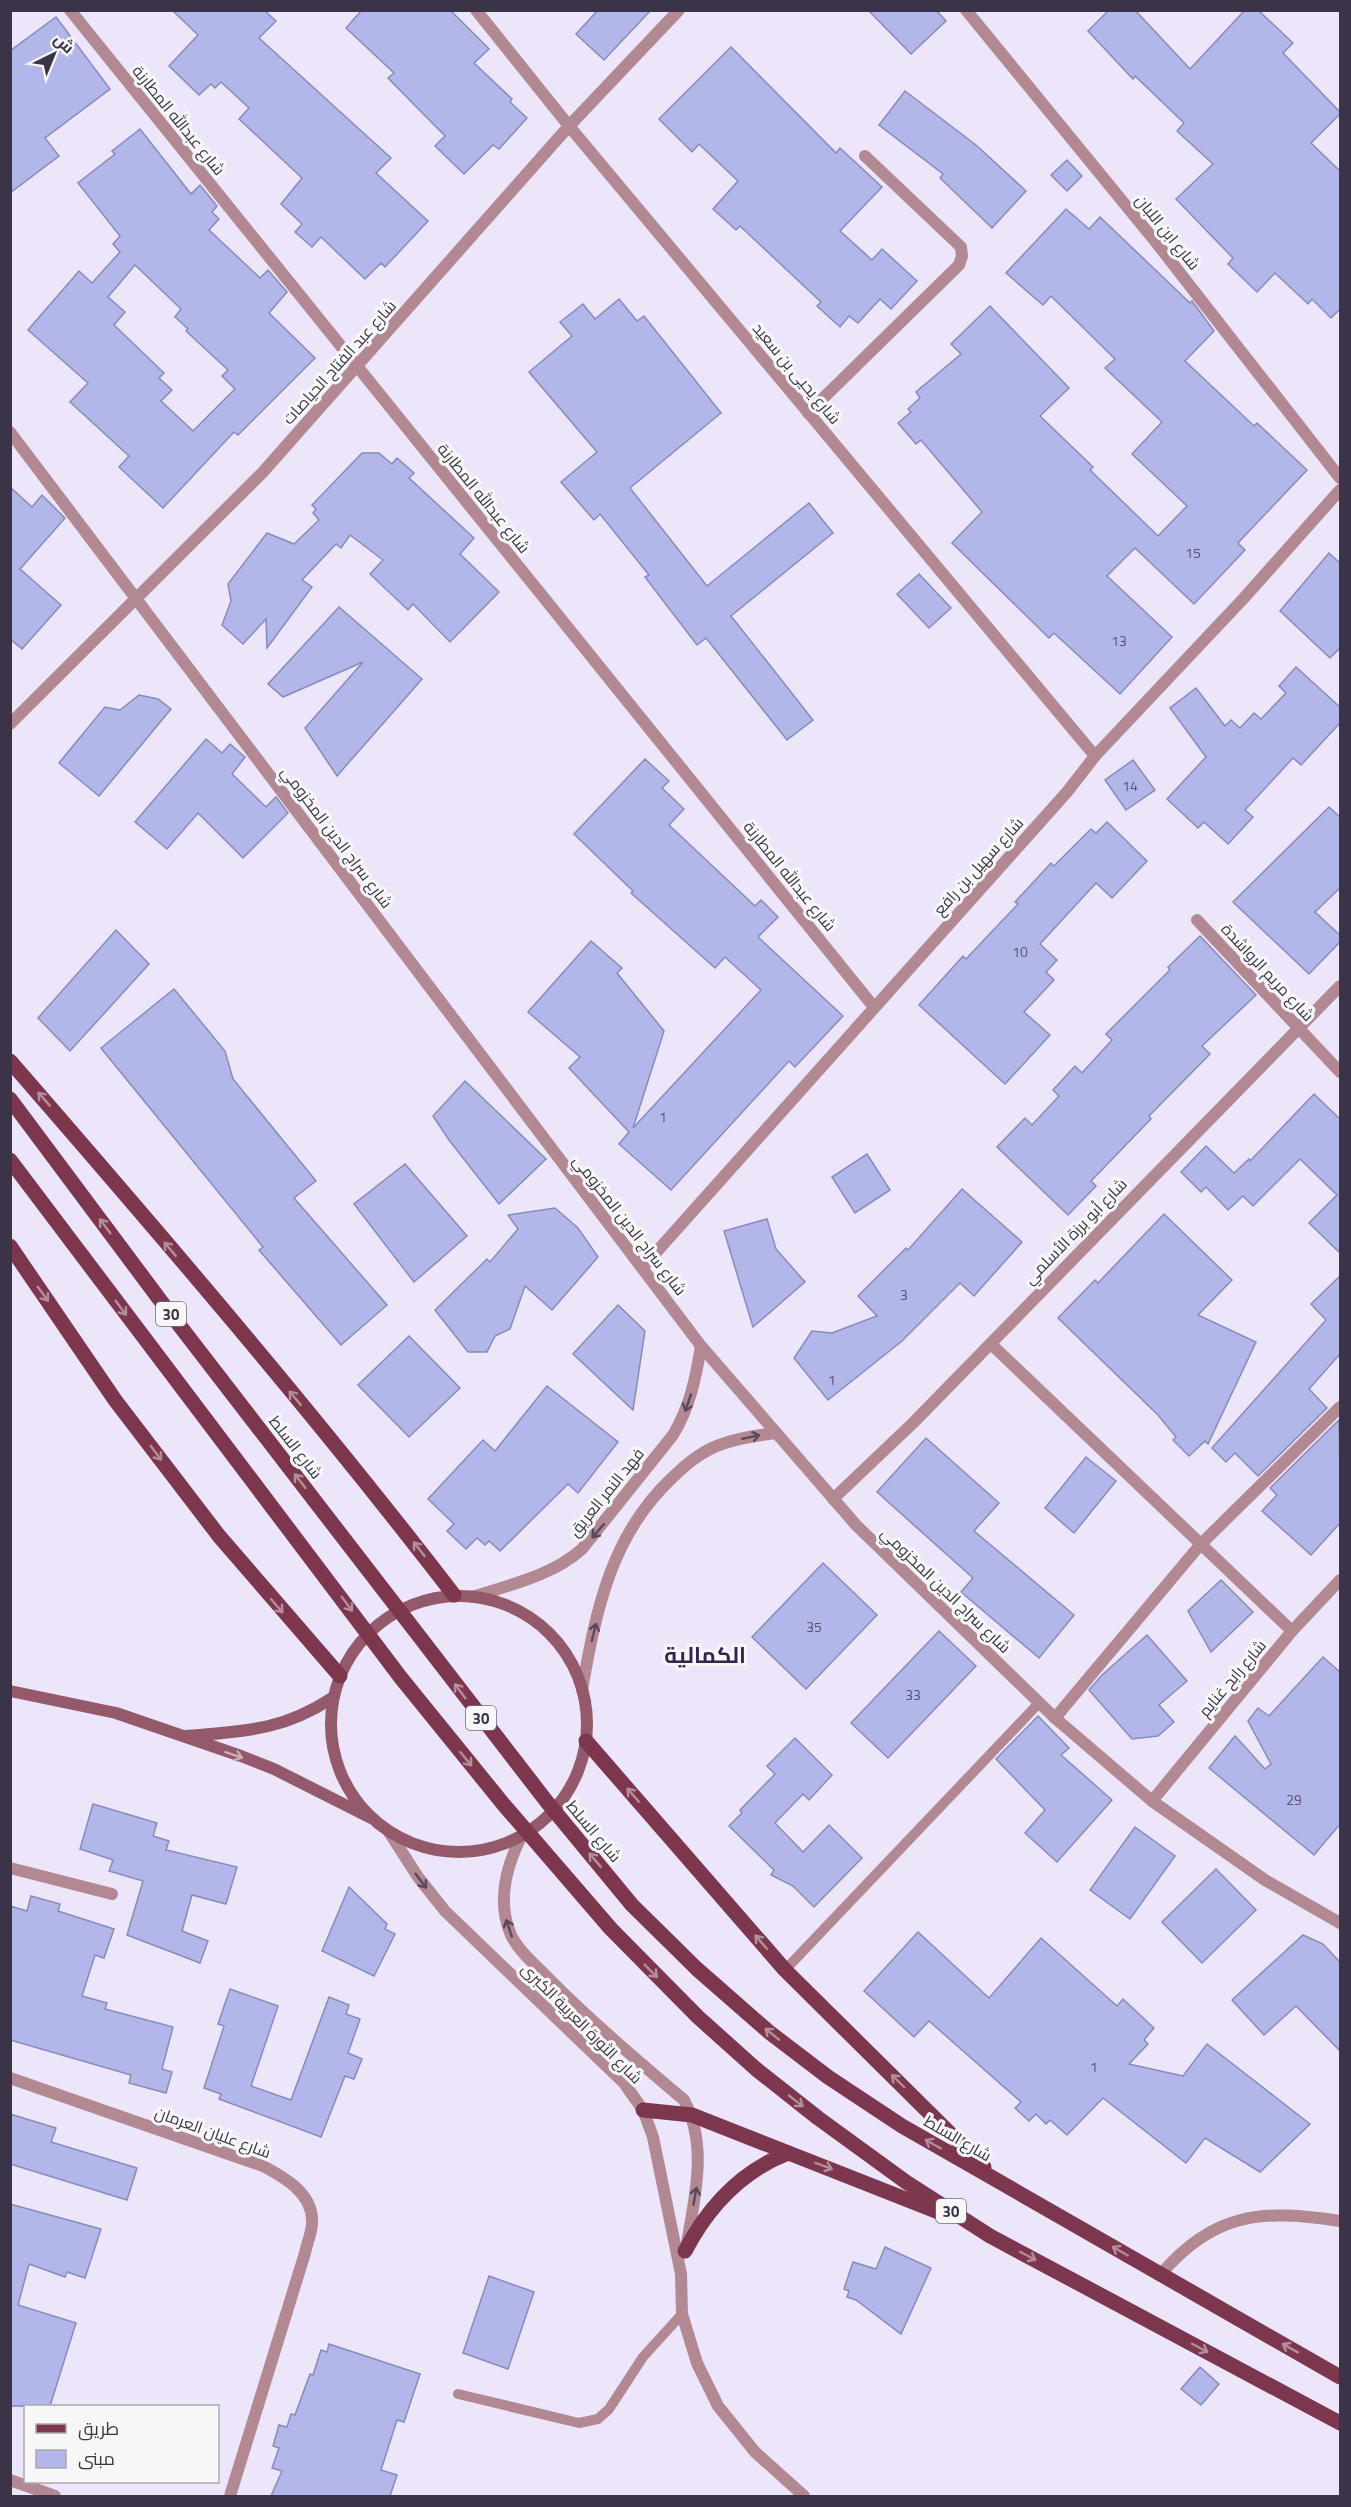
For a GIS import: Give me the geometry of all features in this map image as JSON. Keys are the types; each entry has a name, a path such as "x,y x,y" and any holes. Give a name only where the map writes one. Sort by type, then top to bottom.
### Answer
{"main road":[{"path":"10,1061 271,1368 399,1523 454,1595"},
{"name":"شارع السلط","path":"10,1099 163,1304 547,1802 632,1905 706,1977 769,2032 828,2078 902,2126 1341,2377"},
{"name":"30","path":"10,1160 415,1696 504,1805 652,1973 756,2069 906,2182 990,2236 1341,2423"},
{"path":"10,1246 115,1400 219,1536 340,1676"},
{"path":"454,1595 472,1597 487,1598 518,1610 552,1636 576,1672 582,1690 586,1705 586,1741 575,1779 553,1812 521,1837 477,1851 454,1853 432,1850 389,1832 372,1818 345,1783 333,1753 330,1722 332,1698 340,1676 358,1643 385,1618 418,1601 454,1595"},
{"path":"11,1693 116,1713 274,1769 372,1818"},
{"path":"179,1737 261,1729 292,1721 332,1698"},
{"path":"586,1741 785,1970 999,2182"},
{"path":"643,2110 692,2115 863,2180 990,2236"},
{"path":"686,2251 710,2210 730,2189 774,2159 788,2153"}],"street":[{"name":"شارع عبدالله المطارنة","path":"70,10 873,1006"},
{"name":"شارع يحيى بن سعيد","path":"476,10 569,126 1095,756"},
{"name":"شارع عبد الفتاح الحياصات","path":"10,724 263,472 569,126 678,10"},
{"name":"شارع ابن اللبان","path":"966,10 1161,250 1341,478"},
{"path":"808,413 959,264 962,256 961,247 865,156"},
{"name":"شارع سراج الدين المخزومي","path":"10,432 138,598 523,1113 701,1346 833,1499 907,1577 1039,1703 1152,1801 1264,1880 1341,1923"},
{"name":"شارع سهيل بن رافع","path":"643,1268 873,1006 1067,792 1095,756 1243,599 1341,490"},
{"name":"شارع مريم الرواشدة","path":"1197,920 1341,1072"},
{"name":"شارع أبو برزة الأسلمي","path":"833,1499 991,1344 1297,1027 1341,986"},
{"path":"991,1344 1292,1631"},
{"name":"فهد النمر العريق","path":"472,1597 541,1574 570,1559 604,1523 682,1420 694,1386 701,1346"},
{"path":"1055,1718 1200,1545 1341,1407"},
{"path":"582,1690 608,1575 629,1528 649,1499 686,1464 710,1448 775,1433"},
{"path":"634,1485 649,1499"},
{"name":"شارع رابح غنايم","path":"1152,1801 1292,1631 1341,1580"},
{"name":"شارع الثورة العربية الكبرى","path":"389,1832 418,1877 445,1911 624,2083 643,2110 662,2172 681,2274 682,2314 697,2363 718,2406 755,2452 804,2496"},
{"name":"شارع الثورة العربية الكبرى","path":"521,1837 506,1875 506,1918 512,1936 530,1960 589,2019 684,2100 692,2115 698,2150 697,2186 681,2274"},
{"path":"10,1868 112,1894"},
{"name":"شارع عليان العرمان","path":"10,2078 263,2166 285,2178 308,2203 312,2220 305,2253 230,2496"},
{"path":"1161,2274 1181,2251 1207,2233 1230,2222 1264,2215 1341,2221"},
{"path":"10,2480 55,2496"}],"lane":[{"path":"785,1970 1039,1703"},
{"path":"458,2394 511,2409 589,2423 598,2419 609,2409 643,2357 682,2314"}],"building":[{"path":"172,10 264,10 276,21 259,38 391,158 376,173 428,221 385,267 381,263 365,279 321,237 312,247 295,232 302,224 281,204 302,178 239,119 249,108 221,82 215,88 211,84 199,95 169,66 198,35"},
{"path":"362,10 450,10 489,49 474,63 512,99 510,102 527,118 499,149 493,145 464,174 435,146 445,136 388,78 394,73 346,28"},
{"path":"598,10 651,10 604,60 576,34"},
{"path":"868,10 936,10 946,21 911,54"},
{"path":"1109,10 1135,10 1190,69 1245,10 1258,10 1293,43 1283,53 1341,113 1311,143 1341,172 1341,308 1331,318 1312,299 1308,304 1275,273 1257,292 1228,264 1233,258 1176,199 1213,164 1177,131 1184,123 1135,76 1133,79 1088,31"},
{"path":"56,17 110,89 45,138 59,156 10,193 10,51"},
{"path":"731,47 836,153 840,148 882,187 840,231 872,260 882,249 917,281 891,309 880,299 858,323 849,316 840,327 817,306 821,302 740,226 736,230 713,209 738,181 699,144 692,152 659,119"},
{"path":"905,91 976,145 1026,191 992,228 940,178 943,174 879,125"},
{"path":"140,129 191,194 200,185 217,206 212,212 219,219 209,230 260,278 268,270 287,292 269,313 315,358 238,435 234,432 163,508 119,467 129,456 70,402 88,383 28,330 79,271 92,283 120,252 113,244 120,236 78,183 115,154 112,151","holes":["135,265 181,309 175,317 188,329 186,331 228,370 222,376 235,389 193,431 161,401 172,390 159,378 164,373 114,325 125,312 108,297"]},
{"path":"1067,160 1082,176 1067,191 1051,175"},
{"path":"1066,209 1089,229 1100,217 1190,303 1192,301 1214,331 1185,361 1254,426 1257,423 1307,470 1238,543 1245,550 1194,604 1135,548 1107,576 1172,637 1120,694 1054,633 1049,638 952,543 982,512 921,440 916,444 898,423 911,412 908,409 920,398 916,392 961,354 951,344 990,306 1069,388 1040,416 1093,467 1090,470 1158,536 1187,506 1132,454 1162,422 1105,368 1115,359 1051,296 1043,305 1006,273"},
{"path":"619,299 637,321 644,316 721,413 630,488 707,586 809,503 833,533 731,616 813,720 787,740 706,638 697,645 645,577 649,575 600,514 594,520 561,482 597,452 529,372 572,336 560,322 583,304 595,319"},
{"path":"362,453 379,453 392,464 397,458 414,473 409,478 474,538 460,554 499,592 450,642 413,604 408,610 370,574 383,560 350,535 341,548 336,544 302,580 312,587 267,648 266,619 243,644 222,625 231,601 228,584 267,533 294,544 319,520 313,513 316,509 312,505"},
{"path":"10,487 32,507 42,495 65,518 20,569 61,605 22,649 10,639"},
{"path":"1329,553 1341,564 1341,647 1330,658 1280,611"},
{"path":"919,574 951,608 929,628 897,594"},
{"path":"339,607 422,679 337,776 305,728 363,662 283,697 268,684"},
{"path":"1296,667 1341,708 1341,722 1301,765 1293,758 1245,810 1253,817 1228,844 1204,822 1198,828 1167,799 1206,757 1170,708 1196,688 1225,726 1231,720 1240,728 1254,713 1261,719 1286,693 1279,686"},
{"path":"139,695 158,699 171,709 99,796 59,763 105,707 120,710"},
{"path":"206,739 222,753 230,744 245,757 232,774 266,807 276,797 288,813 243,858 198,813 167,849 135,822"},
{"path":"645,759 669,781 662,788 684,809 669,825 755,906 761,900 778,917 758,937 843,1016 795,1067 789,1061 671,1190 619,1144 629,1132 569,1068 580,1057 528,1012 591,941 622,968 617,973 664,1031 633,1128 761,990 725,957 715,968 631,893 633,891 574,834"},
{"path":"1133,760 1155,790 1126,810 1105,780"},
{"path":"1329,807 1341,818 1341,887 1315,912 1341,936 1341,941 1309,974 1233,902"},
{"path":"1107,822 1147,861 1112,898 1096,883 1040,944 1057,960 1046,972 1054,980 1024,1012 1050,1035 1005,1084 919,1005 963,956 966,959 1018,904 1015,902 1051,863 1054,866 1091,829 1096,833"},
{"path":"116,930 149,964 70,1051 38,1018"},
{"path":"1200,936 1256,995 1202,1046 1210,1054 1149,1116 1151,1119 1091,1181 1096,1186 1068,1215 997,1147 1025,1118 1032,1125 1059,1096 1053,1090 1075,1066 1082,1073 1112,1040 1106,1034 1170,970 1168,967"},
{"path":"174,989 225,1051 233,1079 316,1181 294,1198 387,1305 341,1345 259,1250 263,1247 101,1048"},
{"path":"465,1081 546,1159 499,1204 433,1116"},
{"path":"1314,1094 1341,1120 1341,1254 1309,1223 1337,1195 1300,1159 1253,1206 1243,1196 1228,1210 1206,1187 1201,1192 1181,1172 1206,1146 1234,1173 1249,1159 1250,1161"},
{"path":"867,1154 890,1190 855,1213 832,1177"},
{"path":"405,1164 467,1236 414,1282 354,1204"},
{"path":"962,1189 1022,1242 974,1296 960,1283 902,1341 828,1400 794,1358 812,1331 832,1333 877,1316 858,1296 906,1248 908,1250"},
{"path":"555,1208 578,1228 598,1257 552,1310 525,1286 510,1329 495,1336 487,1352 468,1352 435,1310 487,1259 490,1262 518,1229 508,1215"},
{"path":"1164,1214 1232,1280 1198,1315 1256,1342 1208,1444 1205,1441 1189,1456 1173,1440 1176,1437 1158,1415 1058,1318 1095,1280 1098,1283"},
{"path":"767,1219 776,1249 805,1282 753,1327 724,1231"},
{"path":"1341,1275 1341,1353 1309,1389 1327,1408 1258,1476 1235,1453 1226,1462 1212,1448 1326,1320 1311,1304"},
{"path":"618,1305 645,1331 633,1410 573,1354"},
{"path":"409,1336 460,1388 409,1437 358,1385"},
{"path":"547,1386 618,1442 578,1493 568,1484 500,1551 489,1541 485,1545 477,1538 466,1549 447,1531 454,1524 428,1499 483,1440 495,1451"},
{"path":"1339,1420 1341,1522 1311,1555 1262,1511 1277,1495 1270,1488"},
{"path":"926,1438 999,1503 974,1531 1074,1615 1039,1658 961,1592 973,1578 877,1492"},
{"path":"1086,1457 1116,1481 1074,1533 1045,1508"},
{"path":"823,1563 877,1615 806,1689 752,1637"},
{"path":"1221,1580 1253,1612 1211,1652 1188,1611"},
{"path":"939,1631 976,1666 888,1758 851,1723"},
{"path":"1147,1635 1187,1681 1159,1705 1174,1722 1158,1736 1132,1739 1089,1690 1102,1675"},
{"path":"1323,1657 1341,1673 1341,1823 1314,1855 1209,1768 1235,1736 1265,1769 1271,1764 1248,1721 1258,1708 1269,1716"},
{"path":"1038,1716 1069,1748 1061,1755 1112,1800 1057,1862 1025,1833 1045,1810 996,1759"},
{"path":"795,1738 832,1775 809,1800 803,1794 775,1823 803,1852 829,1825 862,1858 814,1907 793,1886 771,1875 774,1870 729,1826 742,1813 740,1810 775,1774 767,1766"},
{"path":"93,1804 157,1823 153,1836 169,1841 166,1850 237,1867 226,1904 192,1895 182,1931 208,1941 200,1963 127,1935 143,1881 109,1871 113,1860 80,1849"},
{"path":"1135,1827 1175,1856 1130,1919 1090,1890"},
{"path":"1216,1869 1256,1910 1202,1963 1162,1922"},
{"path":"349,1887 387,1924 385,1929 395,1934 374,1976 322,1951"},
{"path":"31,1896 60,1904 58,1911 114,1929 104,1958 95,1955 82,1996 107,2003 105,2009 173,2027 162,2069 172,2072 166,2093 129,2083 131,2075 10,2040 10,1906 27,1911"},
{"path":"918,1932 989,1998 1041,1938 1117,2006 1123,1999 1154,2028 1144,2040 1148,2044 1129,2064 1183,2076 1207,2044 1310,2124 1260,2172 1205,2138 1186,2163 1103,2098 1067,2135 1050,2120 1046,2124 1036,2114 1029,2121 1015,2108 1021,2102 929,2021 914,2037 864,1991"},
{"path":"1303,1935 1323,1944 1341,1963 1341,2052 1296,2006 1264,2035 1232,2000"},
{"path":"230,1989 278,2006 251,2086 291,2100 329,1997 349,2005 346,2014 360,2019 348,2053 362,2059 354,2079 345,2076 321,2137 219,2099 221,2094 204,2088 224,2026 218,2024"},
{"path":"10,2114 56,2128 51,2142 137,2168 127,2200 10,2164"},
{"path":"10,2204 101,2229 85,2278 67,2272 65,2277 29,2264 18,2305 76,2323 50,2405 10,2406"},
{"path":"885,2247 931,2268 901,2334 856,2300 847,2297 849,2291 844,2289 853,2262 876,2269"},
{"path":"489,2276 534,2292 508,2369 463,2353"},
{"path":"329,2344 420,2374 404,2422 397,2420 381,2470 397,2475 390,2496 271,2496 282,2471 272,2468 279,2448 273,2446 279,2425 287,2427 291,2414 295,2415 310,2374 313,2375 321,2350 327,2352"},
{"path":"1200,2367 1219,2384 1201,2405 1181,2389"}],"district":[{"name":"الكمالية","path":"705,1655"}]}
